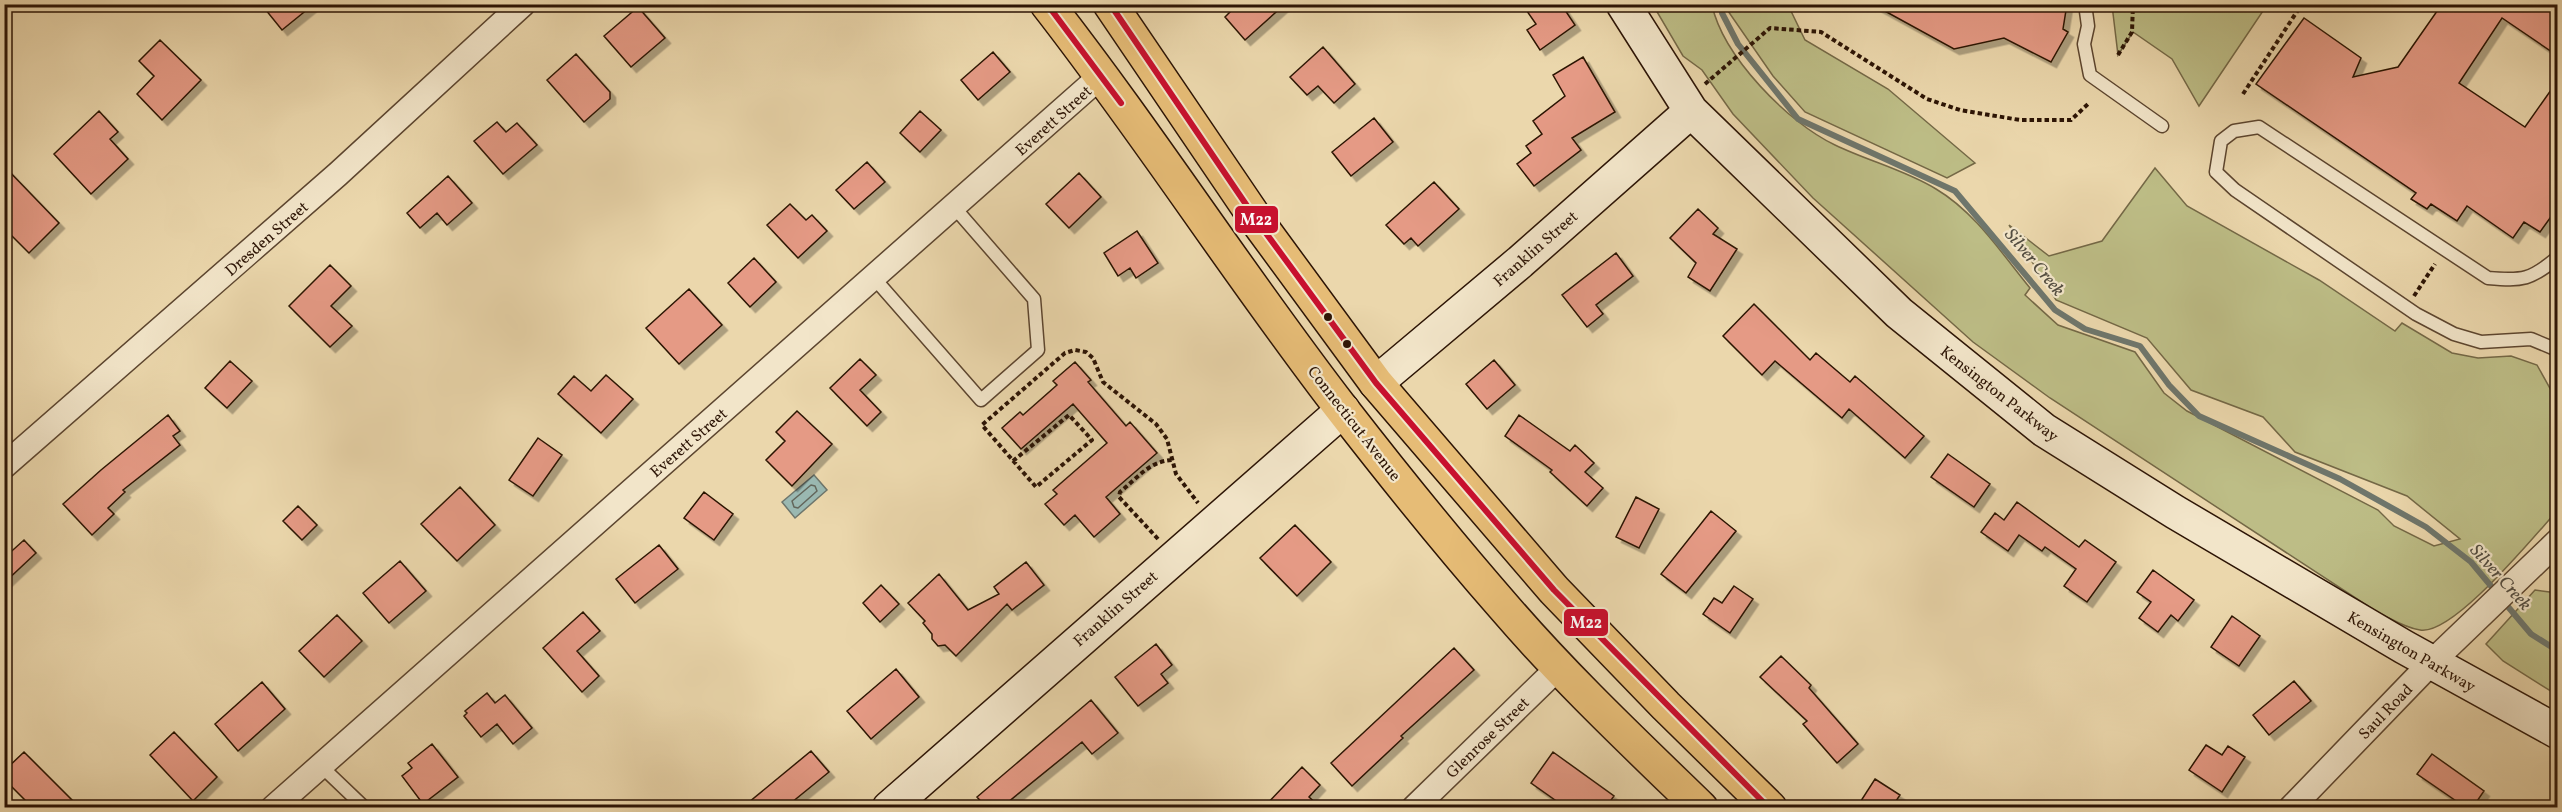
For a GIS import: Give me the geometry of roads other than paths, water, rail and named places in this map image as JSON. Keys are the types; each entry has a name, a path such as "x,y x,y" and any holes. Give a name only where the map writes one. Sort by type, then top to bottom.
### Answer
{"main road":[{"name":"Connecticut Avenue","path":"1047,4 1102,75 1269,311 1343,411 1504,608 1559,667 1701,807"},
{"path":"1110,4 1260,225 1376,383 1479,505 1605,644 1770,807"},
{"path":"1269,311 1290,320 1331,372 1348,386 1362,389 1376,383"},
{"path":"1343,411 1354,407 1383,425 1441,493 1479,505"}],"street":[{"name":"Dresden Street","path":"4,466 338,174 523,4"},
{"name":"Kensington Parkway","path":"1623,4 1695,100 1899,313 2044,430 2175,512 2432,663 2558,732"},
{"name":"Everett Street","path":"273,807 874,279 1102,75"},
{"name":"Franklin Street","path":"1376,383 1520,262 1695,100"},
{"name":"Franklin Street","path":"889,807 1343,411"},
{"name":"Saul Road","path":"2291,807 2432,663 2556,545"},
{"name":"Glenrose Street","path":"1414,807 1559,667"}],"lane":[{"path":"2085,4 2088,26 2084,44 2090,75 2162,126"},
{"path":"2558,257 2537,275 2512,280 2488,278 2259,127 2234,131 2221,141 2216,171 2235,190 2416,314 2454,334 2481,342 2531,339 2555,349 2558,354"},
{"path":"874,279 981,400 1038,350 1034,299 954,207"},
{"path":"321,766 366,807"}],"water":[{"path":"814,475 827,490 795,518 782,502"}],"waterway":[{"name":"Silver Creek","path":"1721,4 1722,13 1738,44 1798,119 1955,191 2055,310 2085,329 2140,346 2169,385 2199,416 2340,479 2426,527 2471,562 2496,592"},
{"name":"Silver Creek","path":"2504,602 2531,634 2558,651"}]}
